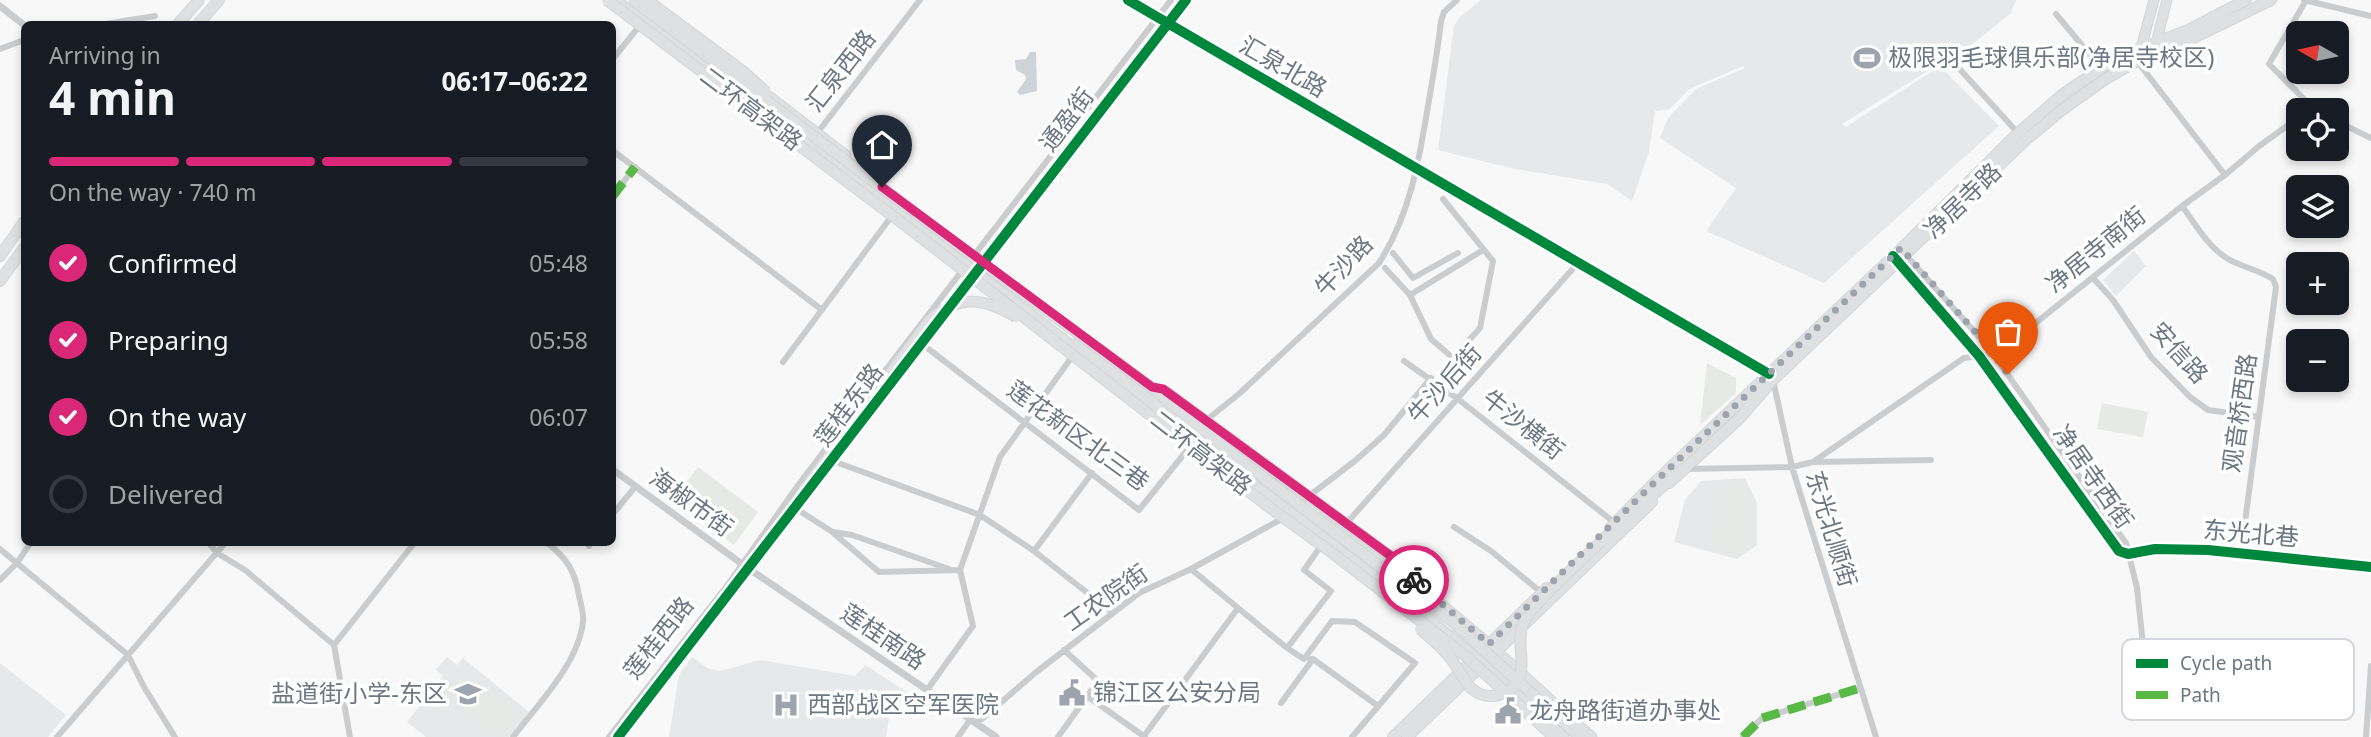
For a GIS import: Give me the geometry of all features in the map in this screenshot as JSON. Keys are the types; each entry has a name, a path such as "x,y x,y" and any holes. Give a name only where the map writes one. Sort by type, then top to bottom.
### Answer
{"main road":[{"path":"181,21 199,0"},
{"path":"201,21 219,0"},
{"path":"598,0 771,129 813,137"},
{"name":"二环高架路","path":"607,0 1056,340 1468,658 1554,737"},
{"path":"616,0 813,137 1077,350 1326,538 1481,660 1564,737"},
{"name":"二环高架路","path":"634,0 987,267 1152,387 1226,449 1454,623 1580,737"},
{"path":"642,0 653,3 744,72 895,211 968,262"},
{"path":"2137,61 2154,0"},
{"path":"2153,55 2167,0"},
{"name":"净居寺路","path":"1899,256 2018,133 2063,94 2100,67 2142,46 2188,30 2246,0"},
{"name":"净居寺路","path":"1493,648 1542,593 1655,482 2027,139 2104,80 2137,61 2271,0"},
{"path":"0,256 21,226"},
{"path":"0,281 21,252"},
{"path":"978,270 1419,586 1592,737"},
{"path":"780,526 930,320 942,310 961,302 972,301 997,306 1056,340"},
{"name":"净居寺路","path":"1481,660 1663,491 1672,478 1739,419 1771,377"},
{"path":"1152,387 1163,389 1395,559 1419,586"},
{"path":"1335,555 1443,649 1472,689 1493,696 1508,693 1519,680 1520,635 1527,617 1600,542 1672,478"},
{"path":"1393,737 1481,660"},
{"path":"1407,737 1481,660"}],"street":[{"name":"汇泉西路","path":"813,137 920,0"},
{"name":"汇泉北路","path":"1128,0 1771,377"},
{"name":"通盈街","path":"968,262 1171,0"},
{"name":"通盈街","path":"978,270 1186,0"},
{"name":"牛沙路","path":"1196,428 1240,393 1379,263 1388,249 1409,202 1418,170 1441,21 1444,12 1457,0"},
{"path":"2300,98 2269,64 2304,1 2371,16"},
{"path":"616,55 653,3"},
{"path":"0,6 21,22"},
{"path":"2056,14 2100,67"},
{"path":"124,21 155,16"},
{"path":"0,49 21,41"},
{"path":"2137,61 2225,176"},
{"path":"1955,64 2018,133"},
{"name":"净居寺南街","path":"1813,462 1964,358 1998,353 2286,127"},
{"path":"2349,127 2371,138"},
{"path":"616,153 822,310"},
{"path":"616,192 635,167"},
{"path":"1385,268 1410,295 1431,339 1453,358 1480,328 1493,261 1443,199"},
{"name":"观音桥西路","path":"2182,206 2214,249 2231,260 2261,271 2273,279 2276,287 2241,552"},
{"path":"783,362 895,211"},
{"path":"1410,295 1483,250"},
{"path":"1393,253 1413,278 1458,253"},
{"name":"净居寺西街","path":"1899,256 1993,354 2126,543 2137,588 2142,639"},
{"name":"净居寺西街","path":"1899,256 1979,356 2119,551 2129,554"},
{"name":"莲桂东路","path":"745,566 799,484 968,262"},
{"name":"牛沙后街","path":"1341,530 1578,263"},
{"name":"莲桂东路","path":"745,566 832,461 978,270"},
{"name":"安信路","path":"2093,278 2113,300 2151,357 2190,397 2208,410 2258,417"},
{"name":"莲花新区北三巷","path":"922,344 1139,510 1195,439"},
{"path":"927,690 973,626 957,570 1000,457 1077,350"},
{"name":"牛沙横街","path":"1405,361 1431,378 1615,523"},
{"name":"东光北顺街","path":"1771,377 1792,467 1876,737"},
{"path":"1301,502 1384,435 1431,378"},
{"path":"1685,469 1792,467 1813,462 1931,460"},
{"path":"832,461 980,515 1034,551 1113,613"},
{"name":"海椒市街","path":"616,472 745,566"},
{"path":"1034,551 1091,473"},
{"path":"616,510 635,487"},
{"path":"795,508 831,531 879,572 957,570"},
{"name":"工农院街","path":"958,737 970,720 982,719 1139,593 1191,569 1293,513"},
{"path":"1454,527 1491,551 1542,593"},
{"path":"831,531 852,535 957,570"},
{"path":"1287,648 1331,591 1304,570 1326,538"},
{"path":"0,580 17,563 28,546"},
{"path":"211,546 217,553 245,570 334,645 349,737"},
{"path":"57,737 223,546"},
{"path":"334,645 412,546"},
{"path":"513,737 570,662 583,620 576,576 551,546"},
{"path":"0,549 128,655 175,737"},
{"name":"东光北巷","path":"2129,554 2155,549 2241,552 2371,567"},
{"name":"莲桂南路","path":"745,566 996,737"},
{"name":"莲桂西路","path":"609,737 745,566"},
{"name":"莲桂西路","path":"618,737 745,566"},
{"path":"1191,569 1287,648 1304,659 1313,659 1378,706"},
{"path":"1087,696 1145,736 1238,608"},
{"path":"1304,659 1332,621 1355,622 1415,663 1352,737"},
{"path":"1058,737 1098,681 1065,650"},
{"path":"1281,703 1313,659"},
{"path":"2366,737 2371,666"},
{"path":"1743,737 1762,718 1860,688"}],"shaded area":[{"path":"1481,0 2016,0 2010,14 1955,58 1934,67 1842,124 1846,127 1940,66 1999,126 1824,283 1706,231 1736,188 1660,138 1668,118 1696,89 1745,68 1743,66 1689,89 1670,109 1655,111 1649,152 1632,201 1607,184 1515,169 1438,150 1454,26 1460,17"},
{"path":"1030,52 1036,52 1037,91 1020,95 1017,92 1026,79 1025,75 1016,70 1015,60 1026,59"},
{"path":"2134,251 2146,266 2116,296 2103,280"},
{"path":"1707,363 1736,378 1736,393 1700,425"},
{"path":"2102,403 2148,412 2143,437 2097,429"},
{"path":"698,467 758,512 734,545 673,500"},
{"path":"1745,478 1757,503 1757,545 1737,559 1674,542 1685,500 1701,481"},
{"path":"1743,484 1753,503 1753,543 1739,555 1715,548 1720,488"},
{"name":"盐道街小学-东区","path":"447,657 457,665 463,658 529,712 509,737 426,737 407,722 443,676 436,670"},
{"name":"西部战区空军医院","path":"692,657 709,669 721,671 760,660 855,676 865,665 907,692 889,718 886,737 669,737 679,675"},
{"path":"0,663 66,715 48,737 0,737"},
{"path":"475,677 519,713 500,737 496,737 454,703"}],"marked path":[{"path":"616,192 635,167"},
{"path":"1743,737 1762,718 1860,688"}],"cycle path":[{"path":"1128,0 1769,374"},
{"path":"618,737 1186,0"},
{"path":"1893,256 1979,356 2119,551 2128,554 2155,549 2208,550 2371,567"}],"way so far":[{"path":"1414,580 1489,644 1901,248 1984,342 2008,374"}],"place":[{"name":"极限羽毛球俱乐部(净居寺校区)","path":"1867,58"},
{"name":"锦江区公安分局","path":"1072,693"},
{"name":"盐道街小学-东区","path":"468,694"},
{"name":"西部战区空军医院","path":"786,705"},
{"name":"龙舟路街道办事处","path":"1508,711"}],"route":[{"path":"882,187 1152,387 1163,389 1395,559 1414,580"}]}
